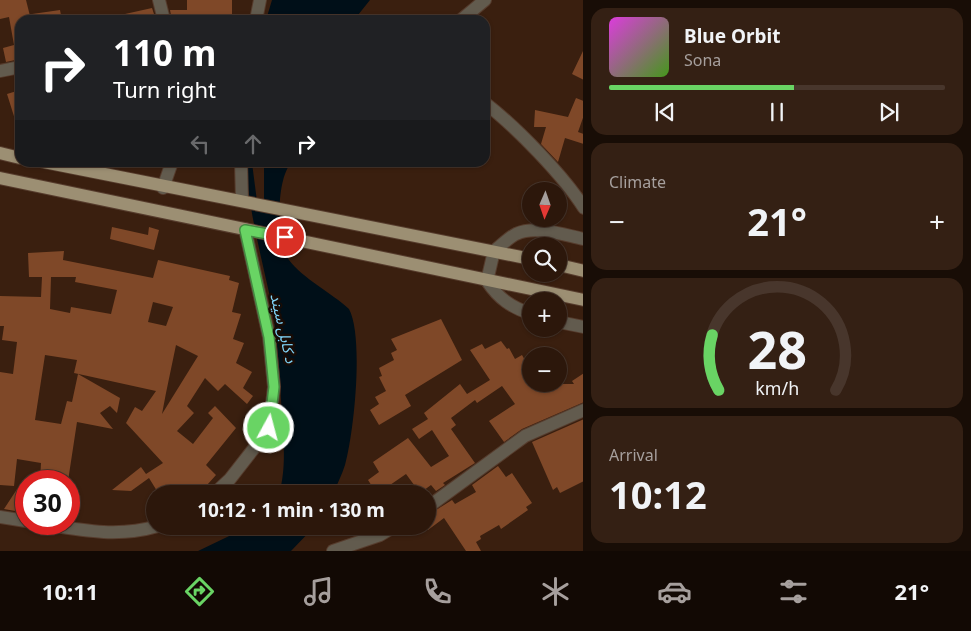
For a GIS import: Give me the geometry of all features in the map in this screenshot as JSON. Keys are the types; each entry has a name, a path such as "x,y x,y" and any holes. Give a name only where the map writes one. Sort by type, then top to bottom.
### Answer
{"main road":[{"path":"0,153 15,157"},
{"path":"67,167 163,188 244,201 522,257"},
{"path":"0,178 583,300"},
{"path":"567,267 583,271"}],"street":[{"path":"159,0 163,15"},
{"path":"257,15 260,0"},
{"path":"467,15 485,0"},
{"path":"0,71 15,68"},
{"path":"490,107 501,116 573,192 583,207"},
{"path":"163,188 170,167"},
{"path":"241,167 244,201"},
{"path":"224,485 269,428 274,387 269,337 247,230"},
{"path":"522,311 513,308 497,296 487,281 494,251 516,234 524,232 541,231 583,239"},
{"path":"567,324 583,327"},
{"path":"436,501 525,436 583,410"},
{"path":"0,517 15,519"},
{"path":"80,530 106,534 136,532 146,529"},
{"path":"332,551 380,535"}],"water":[{"path":"272,0 370,0 358,15 268,15"},
{"name":"د کابل سيند","path":"245,167 253,167 258,209 264,209 264,167 288,167 280,196 280,226 285,251 289,260 301,273 349,309 354,322 357,362 352,431 345,465 337,485 281,485 284,447 277,342 273,312 252,214"},
{"path":"231,535 306,535 291,551 198,551"}],"building":[{"path":"0,0 26,0 30,15 15,15 15,60 6,62 3,48 14,45 9,17 0,19"},
{"path":"187,0 232,0 232,15 171,15 170,10 187,10"},
{"path":"152,8 154,15 120,15"},
{"path":"60,10 61,15 32,15"},
{"path":"583,51 583,80 572,74"},
{"path":"15,92 15,119 7,94"},
{"path":"576,98 583,101 583,118 578,132 583,134 583,144 565,138 558,162 541,144 546,127 534,127 535,110 568,117"},
{"path":"112,227 148,235 149,227 159,230 154,250 110,239"},
{"path":"64,251 63,260 153,278 158,260 230,276 229,280 239,283 232,312 241,314 233,339 244,343 236,363 252,372 243,388 253,396 247,404 225,384 218,391 205,378 187,406 194,413 177,431 193,444 213,418 208,413 215,406 236,428 206,465 216,475 207,485 153,485 149,478 131,491 112,490 141,467 146,474 163,463 126,423 135,407 142,411 156,391 74,373 77,360 45,355 35,420 61,424 67,401 72,402 78,374 120,398 117,413 110,406 100,413 113,429 77,422 70,470 41,470 41,463 17,459 14,486 0,485 0,372 13,374 17,342 2,340 4,326 0,326 0,296 41,297 42,277 29,277 28,253","holes":["51,277 76,277 75,282 117,290 111,314 71,307 70,313 50,309","153,302 173,307 166,326 148,322","176,345 198,356 162,414"]},
{"path":"441,319 462,360 405,395 411,406 379,425 370,410 379,404 375,397 386,391 379,377 382,376 379,368 394,360 391,353 397,350 391,339"},
{"path":"501,341 507,349 509,348 515,359 522,355 522,392 567,392 567,384 574,384 572,381 583,374 583,402 522,429 504,442 489,421 515,404 502,386 477,403 475,400 451,418 456,425 451,429 475,463 443,483 445,485 436,491 436,485 414,485 406,474 390,485 371,485 368,480 379,472 373,462 408,438 431,467 449,456 432,430 419,439 412,429 428,419 424,413 460,384 467,394 490,380 470,350 482,344 485,349"},
{"path":"583,419 583,482 560,493 557,487 553,490 532,442"},
{"path":"498,466 506,477 512,473 532,503 526,507 528,510 501,529 499,525 480,536 481,539 476,542 481,551 466,551 444,518 436,524 436,510 452,500 455,504 476,492 472,485"},
{"path":"15,492 15,511 4,509"}],"route":[{"path":"269,428 274,387 269,337 245,230 285,237"}]}
